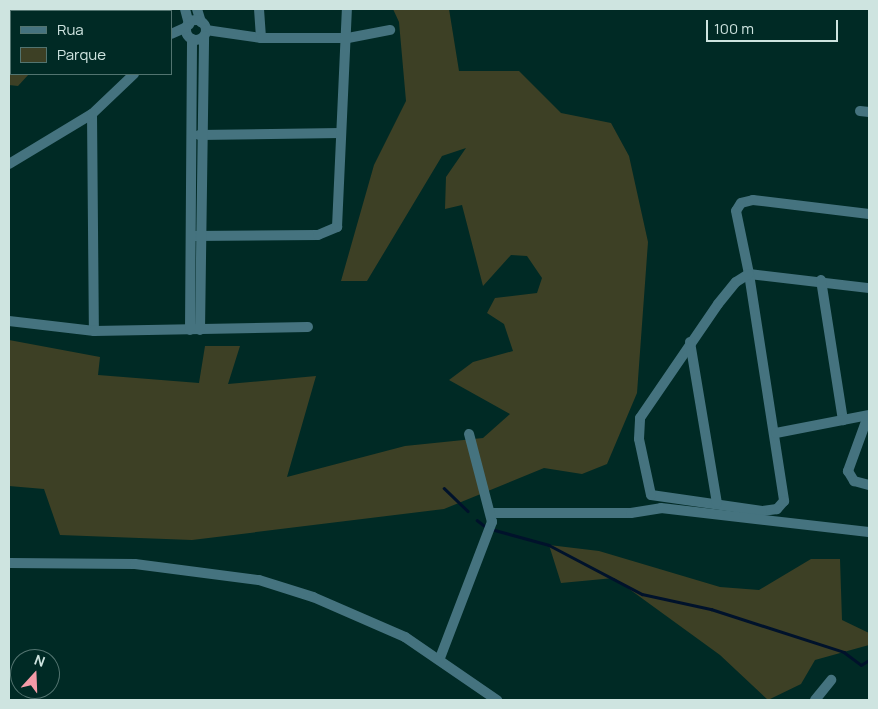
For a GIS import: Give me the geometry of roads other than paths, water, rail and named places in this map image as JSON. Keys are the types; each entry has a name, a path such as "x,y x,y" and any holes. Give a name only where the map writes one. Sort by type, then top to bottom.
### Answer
{"street":[{"path":"185,9 192,39 192,136 197,236"},
{"path":"195,330 197,236 205,135 204,29 198,9"},
{"path":"259,9 261,38"},
{"path":"197,236 334,231 341,211 341,133 348,38 347,9"},
{"path":"172,34 188,26 261,38 348,38 390,30"},
{"path":"192,39 204,29"},
{"path":"9,164 92,114 133,75"},
{"path":"92,114 94,331"},
{"path":"192,136 341,133"},
{"path":"651,495 762,511 781,506 785,484 749,274 736,216 741,203 753,200 869,214"},
{"path":"653,508 639,439 640,418 690,342 729,289 749,274 821,280 869,288"},
{"path":"821,280 843,420"},
{"path":"9,321 94,331 308,327"},
{"path":"690,342 717,503"},
{"path":"776,433 869,415"},
{"path":"869,415 848,471 854,481 869,485"},
{"path":"440,658 490,536 492,518 469,434"},
{"path":"492,518 631,513 653,508 869,532"},
{"path":"9,563 135,564 259,580 313,597 440,658 497,700"},
{"path":"815,700 831,680"}],"waterway":[{"path":"444,488 468,511"},
{"path":"477,520 486,527"},
{"path":"491,529 549,545 642,594 711,609 844,652 861,665 869,660"}]}
